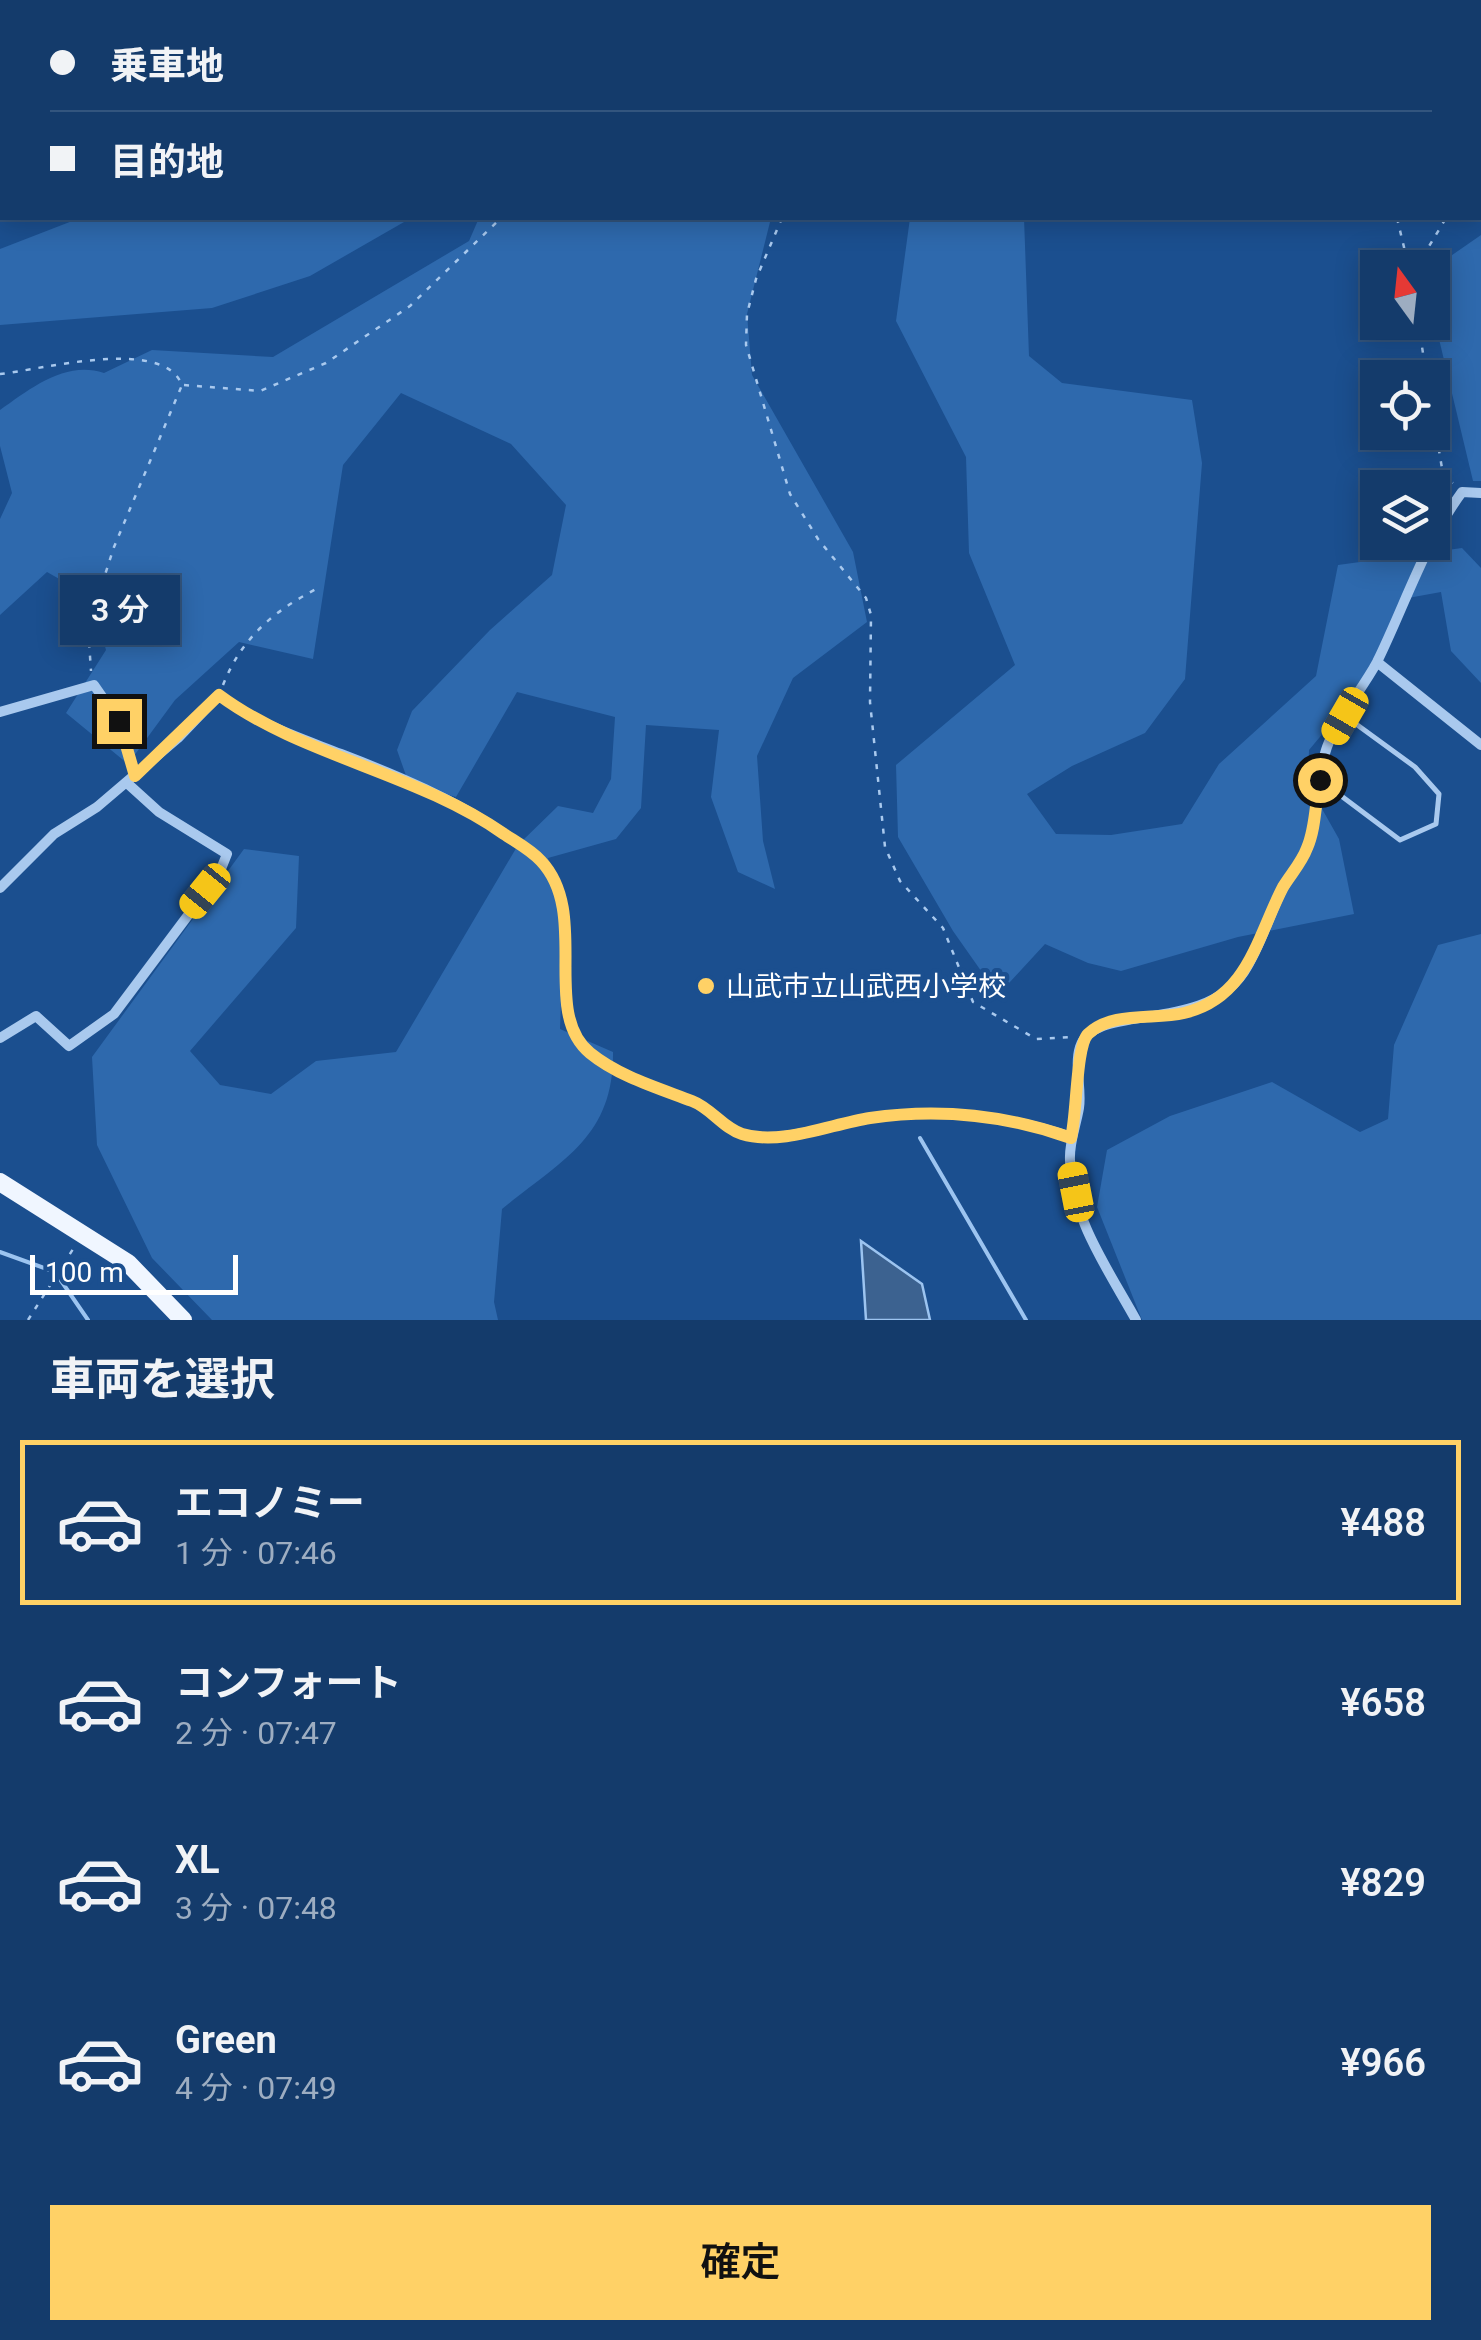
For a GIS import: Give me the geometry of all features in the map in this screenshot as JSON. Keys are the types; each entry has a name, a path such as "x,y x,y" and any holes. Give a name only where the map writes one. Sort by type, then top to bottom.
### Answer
{"main road":[{"path":"0,1182 128,1263 183,1320"}],"street":[{"path":"1136,1320 1087,1231 1070,1162 1079,1106 1079,1050 1086,1036 1104,1022 1185,1013 1212,1002 1238,981 1257,952 1282,889 1308,847 1327,746 1377,662 1416,572 1462,492 1481,493"},
{"path":"1377,662 1481,745"},
{"path":"0,712 94,686 119,721 131,779 160,812 227,854 219,874 114,1014 68,1046 36,1016 0,1038"},
{"path":"0,888 54,834 131,779 219,695 255,722 345,755 479,816 540,858 565,908 567,994 572,1030 580,1043 592,1055 647,1084 700,1104 731,1129 774,1136 872,1118 994,1115 1071,1138"}],"lane":[{"path":"1320,780 1400,840 1436,824 1439,794 1414,767 1345,716"}],"path":[{"path":"182,385 260,392 326,363 410,306 499,220"},
{"path":"781,220 756,279 746,345 790,494 818,539 866,598 870,615 870,702 884,847 900,881 942,928 973,1002 1036,1040 1086,1036"},
{"path":"1398,220 1405,250"},
{"path":"1427,250 1445,220"},
{"path":"0,374 46,364 133,358 179,375 182,385 114,547 88,627 94,686"},
{"path":"1440,450 1444,474 1462,492"},
{"path":"219,695 232,662 253,632 287,604 318,588"},
{"path":"28,1320 84,1232"}],"shaded area":[{"path":"75,220 408,220 310,276 212,308 0,325 0,249"},
{"path":"478,220 770,220 747,314 752,375 853,552 867,622 793,678 757,756 763,841 775,889 738,872 711,797 719,730 646,725 641,808 616,839 548,858 564,919 560,1029 613,1052 611,1081 605,1106 580,1144 502,1209 494,1302 498,1320 212,1320 152,1258 97,1145 92,1057 244,849 299,856 296,928 190,1051 220,1085 271,1094 316,1061 396,1052 518,845 558,806 593,813 611,779 615,717 517,692 456,797 409,784 397,750 412,711 490,630 552,575 566,505 511,444 401,393 343,465 313,659 239,642 175,700 128,764 66,713 106,650 91,597 47,572 0,615 0,519 12,493 0,446 0,410 49,378 76,370 104,373 152,350 273,357 469,241"},
{"path":"910,220 1024,220 1029,356 1062,383 1192,400 1202,463 1185,679 1145,733 1072,766 1027,794 1056,834 1111,835 1182,824 1219,764 1316,676 1338,565 1374,560 1450,560 1450,550 1462,548 1481,568 1481,683 1451,651 1441,592 1408,598 1355,695 1309,750 1308,784 1339,839 1354,914 1238,937 1121,971 1088,963 1045,944 998,995 953,931 898,837 896,765 1015,665 969,553 966,457 896,321"},
{"path":"1481,235 1481,481 1473,481 1450,385 1450,360 1444,360 1439,340 1450,340 1450,257"},
{"path":"1481,934 1481,1320 1142,1320 1097,1207 1107,1150 1170,1116 1272,1082 1360,1132 1388,1119 1394,1045 1438,945"},
{"path":"861,1241 922,1284 930,1320 866,1320"}],"waterway":[{"path":"920,1138 1026,1320"},
{"path":"0,1252 55,1272 88,1320"}],"place":[{"name":"山武市立山武西小学校","path":"706,986"}],"route":[{"path":"119,721 135,776 219,695 255,722 345,755 479,816 540,858 558,888 565,908 572,1030 580,1043 592,1055 647,1084 700,1104 731,1129 758,1136 872,1118 994,1115 1071,1138 1079,1106 1079,1050 1086,1036 1104,1022 1185,1013 1212,1002 1238,981 1257,952 1282,889 1308,847 1320,780"}]}
